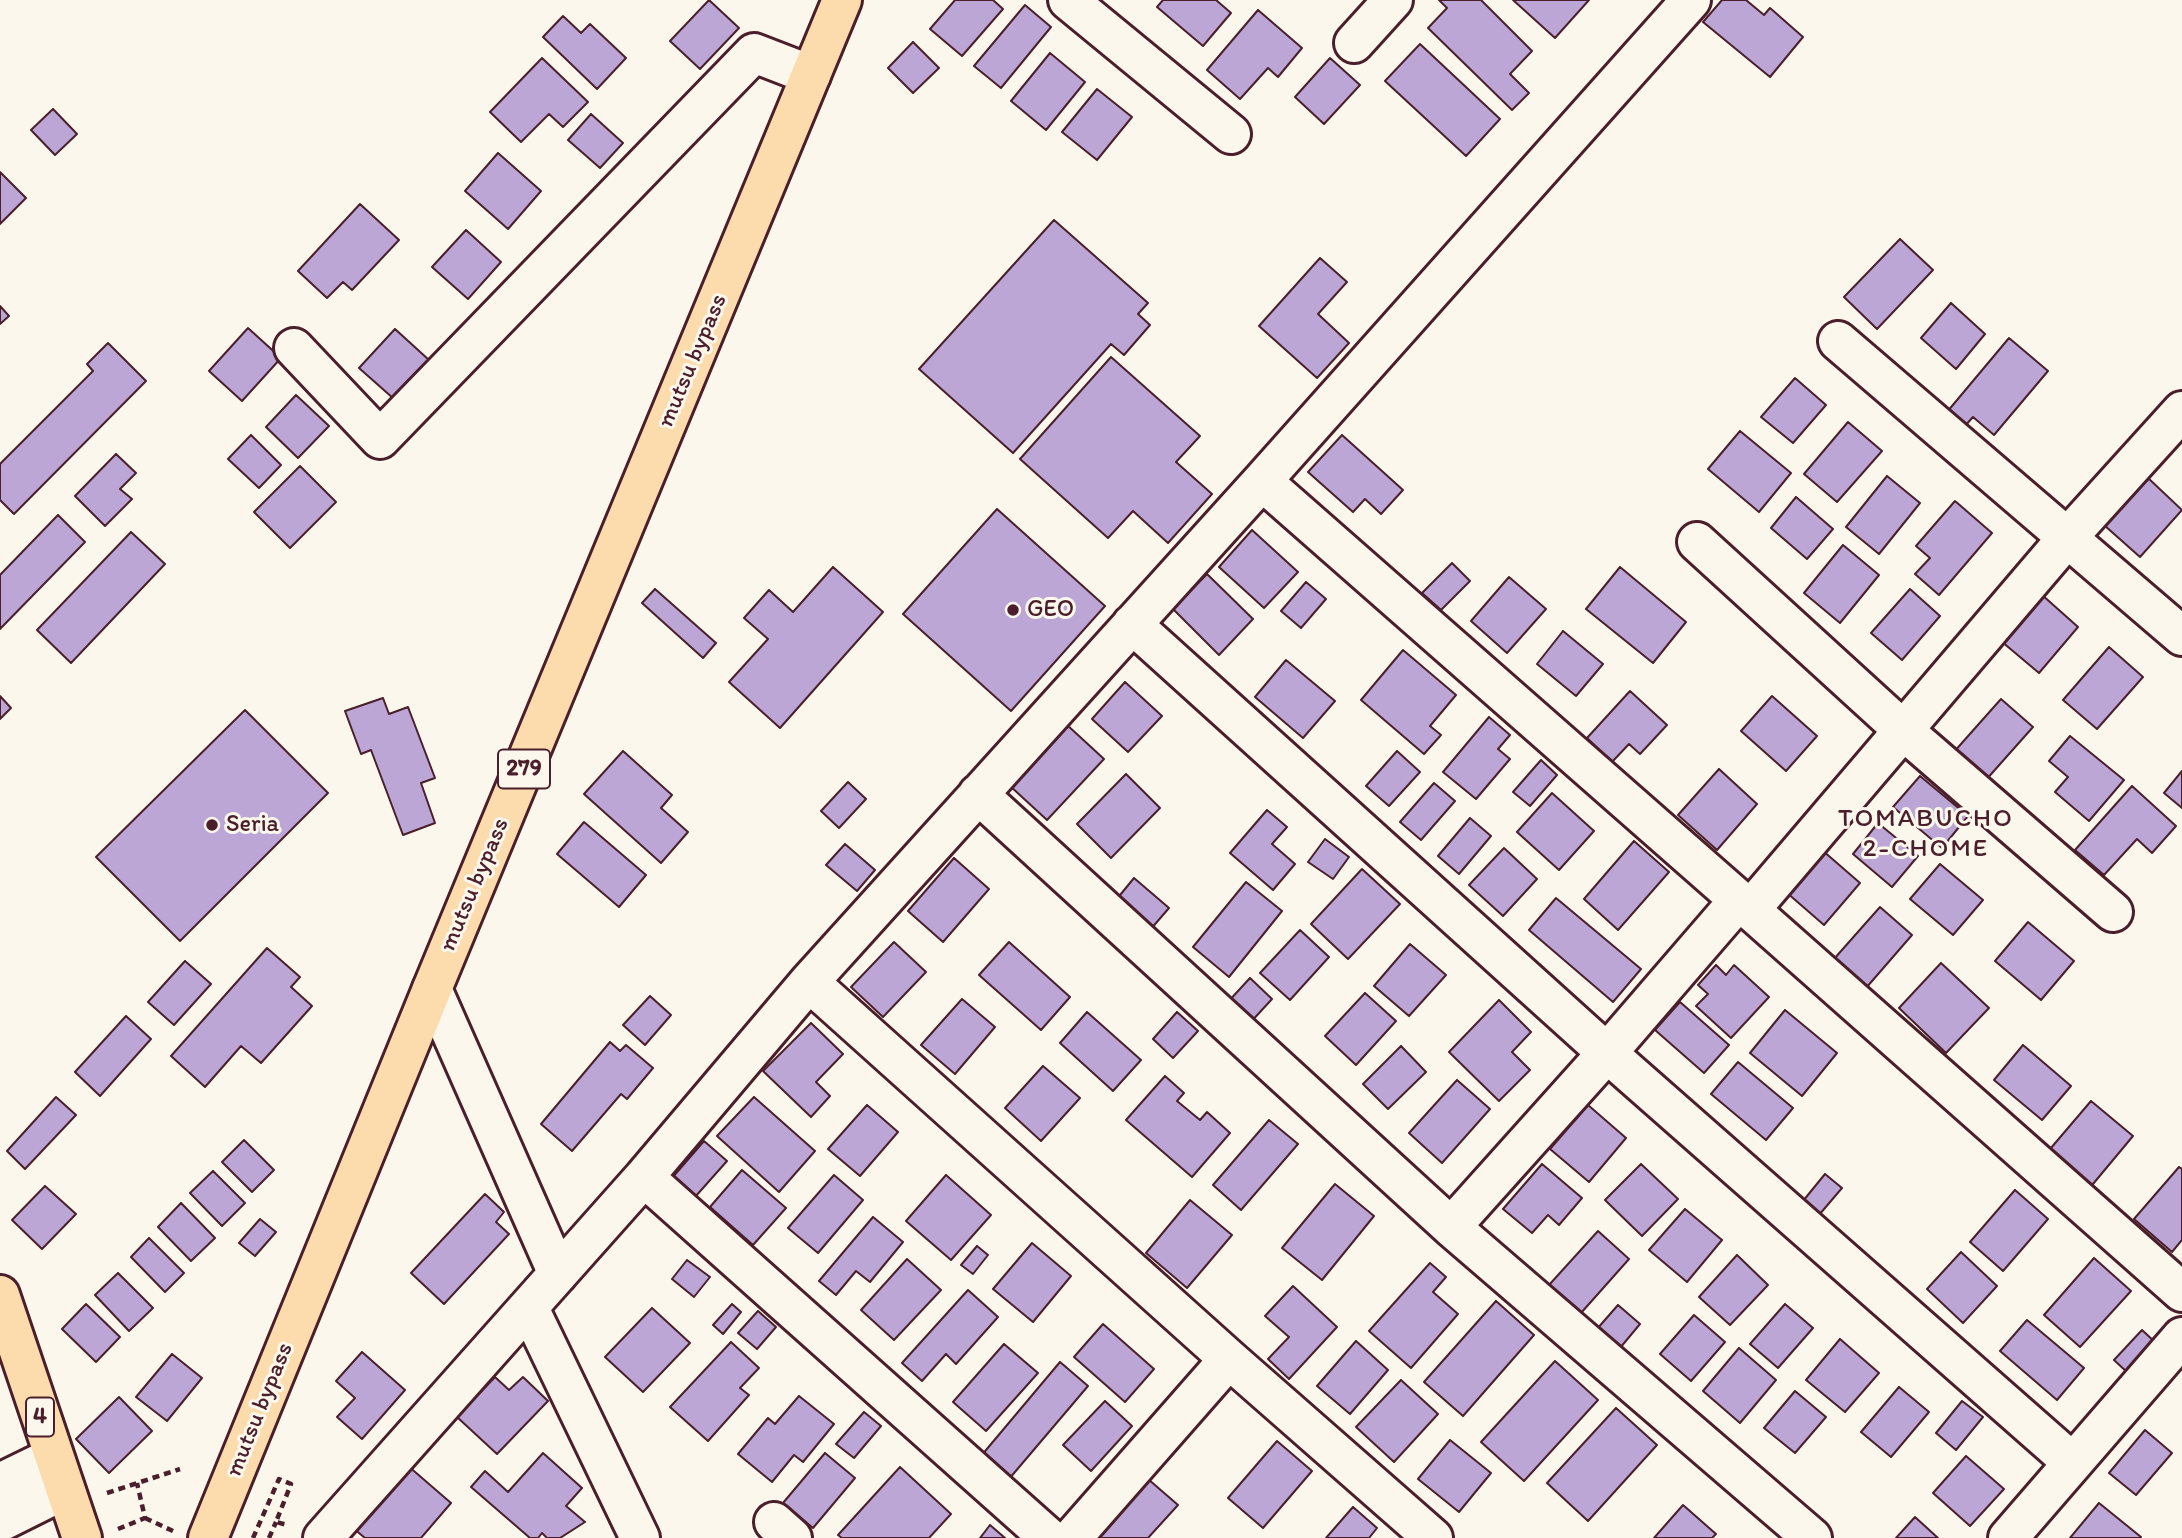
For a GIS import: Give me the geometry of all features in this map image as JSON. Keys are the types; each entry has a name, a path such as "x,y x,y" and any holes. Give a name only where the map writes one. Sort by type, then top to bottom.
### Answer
{"main road":[{"name":"mutsu bypass","path":"193,1536 432,989 842,0"},
{"name":"4","path":"0,1295 59,1474 94,1536"}],"street":[{"path":"1068,0 1231,134"},
{"path":"1354,43 1393,0"},
{"path":"323,1538 644,1177 809,982 1262,481 1685,2"},
{"path":"294,348 380,439 754,53 811,75"},
{"path":"1838,341 2182,636"},
{"path":"1451,1227 1903,731 2067,538 2182,411"},
{"path":"1262,481 2182,1292"},
{"path":"1697,542 1903,731 2113,912"},
{"path":"1132,624 1607,1053 2073,1463"},
{"path":"978,794 1451,1227 1812,1538"},
{"path":"809,982 1433,1538"},
{"path":"432,989 558,1274"},
{"path":"644,1177 1049,1538"},
{"path":"529,1308 640,1538"},
{"path":"2008,1538 2182,1338"},
{"path":"1072,1538 1229,1359"},
{"path":"0,1483 59,1474"},
{"path":"0,1522 59,1474"}],"path":[{"path":"106,1493 180,1469"},
{"path":"253,1538 279,1479 291,1484 269,1538"},
{"path":"137,1483 145,1518"},
{"path":"94,1536 145,1518 193,1536"},
{"path":"276,1522 287,1525 283,1538"}],"building":[{"path":"709,0 739,28 700,69 670,41"},
{"path":"955,0 993,0 1003,9 962,56 930,29"},
{"path":"1163,0 1216,0 1231,13 1203,46 1157,7"},
{"path":"1439,0 1481,0 1532,51 1510,74 1529,93 1512,110 1428,28 1447,8"},
{"path":"1513,0 1589,0 1555,38"},
{"path":"1722,0 1746,0 1764,15 1770,8 1803,37 1770,77 1703,22"},
{"path":"1025,5 1051,27 1001,88 974,66"},
{"path":"1258,10 1302,48 1278,77 1268,68 1240,99 1207,70"},
{"path":"563,16 581,33 590,24 626,58 597,89 543,37"},
{"path":"913,42 939,68 913,93 888,68"},
{"path":"1420,44 1500,119 1466,156 1385,81"},
{"path":"1050,53 1085,82 1046,130 1011,101"},
{"path":"542,58 588,102 563,127 549,114 521,142 490,112"},
{"path":"1330,58 1360,85 1324,124 1295,97"},
{"path":"1097,89 1132,117 1097,160 1062,132"},
{"path":"53,109 77,134 55,155 31,130"},
{"path":"591,114 623,143 600,168 568,140"},
{"path":"498,153 541,191 508,229 465,191"},
{"path":"0,172 26,198 0,224"},
{"path":"360,204 399,240 352,290 343,282 327,298 298,271"},
{"path":"1054,220 1148,303 1138,314 1150,325 1124,355 1111,344 1013,453 919,369"},
{"path":"466,230 501,262 468,299 432,267"},
{"path":"1900,239 1933,270 1877,329 1844,297"},
{"path":"1320,258 1347,282 1318,314 1349,343 1317,378 1259,326"},
{"path":"1951,303 1985,334 1956,369 1921,338"},
{"path":"0,306 9,316 0,324"},
{"path":"248,328 281,358 242,401 209,371"},
{"path":"395,329 429,360 394,399 359,368"},
{"path":"2009,338 2048,371 1994,435 1973,417 1964,427 1947,412"},
{"path":"108,343 146,381 14,514 0,500 0,464 93,371 87,364"},
{"path":"1111,357 1200,436 1176,462 1212,494 1168,543 1133,511 1108,538 1020,459"},
{"path":"1795,378 1826,405 1793,443 1761,417"},
{"path":"296,395 329,426 298,458 266,427"},
{"path":"1848,422 1882,451 1837,502 1804,474"},
{"path":"1740,431 1791,473 1759,512 1708,469"},
{"path":"251,435 281,465 259,488 228,459"},
{"path":"1342,435 1403,490 1381,514 1365,499 1353,512 1308,472"},
{"path":"116,454 136,473 120,489 132,499 105,526 75,496"},
{"path":"300,466 336,502 290,548 254,512"},
{"path":"1887,476 1920,503 1879,554 1846,527"},
{"path":"2147,477 2182,510 2140,557 2104,525"},
{"path":"1796,497 1833,529 1807,559 1771,528"},
{"path":"1955,501 1992,533 1939,595 1915,574 1930,558 1916,546"},
{"path":"997,509 1105,606 1011,711 903,614"},
{"path":"58,515 85,542 0,629 0,575"},
{"path":"1252,530 1298,572 1264,608 1219,567"},
{"path":"131,532 165,564 71,663 37,630"},
{"path":"1843,545 1879,575 1840,623 1804,593"},
{"path":"1452,563 1470,581 1441,610 1422,593"},
{"path":"833,567 883,612 780,728 729,682 768,639 744,618 769,590 793,612"},
{"path":"1620,567 1686,622 1653,663 1586,609"},
{"path":"1207,574 1253,619 1219,655 1173,609"},
{"path":"1509,577 1546,609 1507,653 1471,621"},
{"path":"1306,582 1326,599 1301,628 1281,611"},
{"path":"655,589 716,643 703,658 642,603"},
{"path":"1910,589 1940,616 1902,660 1871,633"},
{"path":"2041,594 2078,627 2039,673 2001,641"},
{"path":"1563,631 1603,664 1576,696 1537,664"},
{"path":"2109,647 2143,677 2097,729 2063,700"},
{"path":"1403,650 1456,695 1430,726 1441,735 1424,754 1361,700"},
{"path":"1286,660 1335,701 1303,738 1255,697"},
{"path":"1125,682 1162,716 1128,752 1092,719"},
{"path":"1630,691 1667,725 1640,754 1629,744 1612,762 1587,738"},
{"path":"0,696 11,708 0,719"},
{"path":"1772,696 1817,736 1786,771 1741,731"},
{"path":"383,698 389,714 408,707 435,778 421,783 435,823 403,835 371,750 361,754 345,711"},
{"path":"2001,699 2033,727 1985,781 1953,753"},
{"name":"Seria","path":"245,710 328,793 180,941 96,857"},
{"path":"1489,717 1510,735 1498,749 1510,759 1476,799 1443,772"},
{"path":"1066,724 1104,759 1047,820 1009,785"},
{"path":"2070,736 2124,780 2089,821 2055,792 2068,777 2049,761"},
{"path":"623,751 672,795 661,808 688,832 661,863 584,794"},
{"path":"1397,751 1420,772 1389,806 1366,786"},
{"path":"1541,760 1557,775 1530,806 1513,792"},
{"path":"1719,769 1757,804 1717,850 1678,815"},
{"path":"2182,771 2182,808 2164,793"},
{"path":"1126,774 1160,808 1111,858 1077,824"},
{"path":"1920,776 1968,816 1942,848 1893,807"},
{"path":"848,782 866,799 839,828 821,811"},
{"path":"1434,783 1455,801 1421,840 1400,822"},
{"path":"2132,786 2176,826 2152,853 2137,839 2104,875 2075,850"},
{"path":"1552,793 1594,831 1559,870 1517,832"},
{"path":"1267,810 1287,827 1272,844 1295,864 1273,890 1230,853"},
{"path":"1470,818 1491,836 1459,874 1438,856"},
{"path":"584,822 646,875 619,907 557,854"},
{"path":"1878,823 1918,856 1892,887 1853,854"},
{"path":"1325,839 1349,857 1333,879 1308,862"},
{"path":"1634,841 1669,872 1618,930 1584,899"},
{"path":"845,844 875,870 857,891 826,865"},
{"path":"1504,848 1537,879 1503,916 1469,885"},
{"path":"1822,850 1860,883 1824,925 1786,892"},
{"path":"954,858 989,889 943,942 908,911"},
{"path":"1940,864 1983,900 1953,935 1910,899"},
{"path":"1362,869 1400,904 1348,959 1311,924"},
{"path":"1134,878 1169,908 1150,930 1116,900"},
{"path":"1246,882 1282,911 1229,977 1193,947"},
{"path":"1556,898 1641,969 1613,1002 1529,930"},
{"path":"1880,907 1912,935 1866,988 1834,959"},
{"path":"2028,922 2074,961 2041,1000 1995,961"},
{"path":"1300,930 1329,957 1290,1000 1260,973"},
{"path":"894,942 926,972 883,1017 851,987"},
{"path":"1009,942 1070,997 1041,1030 979,975"},
{"path":"1410,944 1446,975 1409,1016 1374,986"},
{"path":"267,948 300,977 291,987 312,1006 261,1063 241,1046 205,1087 171,1056"},
{"path":"185,961 211,984 174,1025 148,1002"},
{"path":"1941,963 1989,1008 1946,1053 1899,1008"},
{"path":"1716,965 1726,975 1734,965 1769,997 1731,1038 1696,1006 1708,994 1698,985"},
{"path":"1250,978 1272,999 1249,1024 1227,1003"},
{"path":"1365,993 1396,1021 1356,1065 1325,1036"},
{"path":"650,996 671,1015 645,1045 623,1025"},
{"path":"962,999 995,1027 955,1074 921,1045"},
{"path":"1499,1000 1531,1032 1512,1052 1530,1070 1499,1101 1449,1052"},
{"path":"1680,1002 1729,1045 1704,1073 1655,1030"},
{"path":"1785,1010 1837,1053 1802,1096 1750,1053"},
{"path":"1087,1012 1141,1060 1113,1091 1060,1043"},
{"path":"1177,1012 1198,1031 1173,1058 1153,1039"},
{"path":"126,1016 151,1039 100,1096 75,1072"},
{"path":"811,1023 843,1054 816,1082 830,1096 811,1117 763,1071"},
{"path":"610,1042 620,1051 626,1045 653,1068 627,1099 621,1094 572,1151 541,1124"},
{"path":"2023,1045 2071,1086 2042,1120 1994,1080"},
{"path":"1401,1046 1426,1072 1388,1109 1363,1084"},
{"path":"1738,1062 1793,1108 1766,1140 1711,1094"},
{"path":"1043,1066 1080,1098 1041,1141 1005,1108"},
{"path":"1165,1076 1184,1093 1177,1101 1200,1120 1207,1112 1230,1133 1192,1177 1126,1120"},
{"path":"1457,1080 1490,1109 1442,1163 1409,1133"},
{"path":"56,1097 76,1115 25,1169 7,1151"},
{"path":"754,1097 815,1151 779,1192 717,1136"},
{"path":"2091,1101 2133,1136 2088,1190 2045,1155"},
{"path":"867,1105 898,1132 860,1176 828,1149"},
{"path":"1588,1105 1626,1138 1589,1182 1550,1149"},
{"path":"1269,1120 1298,1144 1241,1210 1213,1185"},
{"path":"244,1140 274,1170 252,1192 222,1162"},
{"path":"704,1141 727,1161 695,1197 672,1178"},
{"path":"1542,1164 1582,1198 1559,1225 1548,1215 1532,1233 1503,1209"},
{"path":"1641,1164 1678,1199 1642,1236 1605,1200"},
{"path":"2179,1167 2182,1169 2182,1240 2172,1252 2134,1219"},
{"path":"742,1170 786,1208 753,1245 710,1207"},
{"path":"213,1171 245,1203 222,1226 190,1193"},
{"path":"1825,1174 1842,1188 1819,1215 1803,1201"},
{"path":"834,1175 863,1200 818,1253 788,1228"},
{"path":"946,1175 991,1215 951,1260 906,1221"},
{"path":"1335,1184 1374,1216 1322,1280 1282,1248"},
{"path":"45,1186 76,1214 42,1249 12,1220"},
{"path":"2015,1190 2048,1219 2003,1271 1970,1242"},
{"path":"485,1194 504,1212 496,1222 509,1234 444,1304 411,1273"},
{"path":"1190,1200 1232,1235 1187,1288 1146,1253"},
{"path":"181,1203 215,1238 191,1261 158,1227"},
{"path":"1685,1209 1722,1240 1687,1282 1649,1250"},
{"path":"873,1217 903,1242 870,1282 856,1271 836,1295 819,1281"},
{"path":"260,1219 276,1232 255,1256 239,1243"},
{"path":"1598,1231 1629,1259 1581,1313 1549,1285"},
{"path":"149,1238 184,1273 165,1292 131,1257"},
{"path":"1032,1243 1071,1276 1033,1322 993,1289"},
{"path":"977,1246 988,1255 973,1274 961,1265"},
{"path":"1961,1252 1997,1286 1963,1323 1927,1289"},
{"path":"1737,1255 1768,1285 1730,1325 1699,1297"},
{"path":"2094,1258 2131,1291 2080,1347 2044,1315"},
{"path":"907,1259 941,1290 894,1340 861,1310"},
{"path":"687,1260 710,1277 694,1297 672,1279"},
{"path":"1430,1263 1446,1277 1433,1292 1458,1314 1411,1368 1369,1331"},
{"path":"118,1273 153,1308 129,1331 95,1295"},
{"path":"1293,1286 1337,1327 1289,1379 1268,1359 1289,1337 1265,1316"},
{"path":"968,1290 998,1317 956,1364 946,1354 922,1381 902,1363"},
{"path":"1496,1301 1534,1335 1463,1416 1424,1382"},
{"path":"86,1304 120,1337 96,1362 62,1329"},
{"path":"732,1304 741,1312 723,1334 713,1325"},
{"path":"1785,1304 1813,1328 1778,1368 1750,1344"},
{"path":"1618,1305 1640,1324 1620,1348 1597,1329"},
{"path":"652,1308 690,1343 643,1392 605,1357"},
{"path":"758,1311 776,1327 757,1349 738,1333"},
{"path":"1694,1315 1725,1342 1691,1381 1660,1354"},
{"path":"2027,1320 2084,1368 2057,1400 2000,1351"},
{"path":"1103,1324 1154,1369 1125,1402 1074,1357"},
{"path":"2142,1330 2157,1344 2129,1374 2114,1360"},
{"path":"1840,1339 1879,1373 1845,1412 1806,1380"},
{"path":"1356,1341 1388,1370 1350,1414 1317,1386"},
{"path":"731,1342 759,1368 740,1388 749,1395 708,1441 670,1407"},
{"path":"1004,1344 1038,1373 986,1431 953,1402"},
{"path":"1739,1348 1776,1380 1740,1423 1703,1391"},
{"path":"362,1352 405,1390 362,1439 337,1417 355,1398 336,1381"},
{"path":"172,1354 202,1378 167,1421 136,1397"},
{"path":"1555,1361 1598,1400 1524,1481 1481,1442"},
{"path":"1060,1362 1088,1386 1009,1479 981,1456"},
{"path":"495,1377 509,1390 523,1377 548,1401 497,1454 457,1417"},
{"path":"1401,1380 1438,1414 1394,1462 1356,1427"},
{"path":"1899,1387 1929,1412 1891,1457 1861,1432"},
{"path":"1795,1391 1826,1417 1795,1453 1764,1428"},
{"path":"799,1396 834,1424 803,1462 794,1455 772,1482 738,1454 768,1418 775,1424"},
{"path":"119,1397 152,1431 109,1473 76,1439"},
{"path":"1105,1401 1132,1426 1091,1471 1063,1445"},
{"path":"1962,1401 1983,1417 1956,1450 1936,1433"},
{"path":"1616,1408 1657,1445 1588,1521 1547,1483"},
{"path":"864,1412 881,1426 854,1458 836,1444"},
{"path":"2145,1430 2172,1453 2136,1495 2109,1473"},
{"path":"1450,1440 1491,1473 1459,1512 1418,1479"},
{"path":"1277,1441 1312,1471 1263,1528 1228,1498"},
{"path":"543,1453 582,1488 566,1506 585,1522 560,1538 547,1538 542,1533 538,1538 530,1538 471,1487 485,1471 508,1492"},
{"path":"825,1453 855,1478 813,1528 783,1503"},
{"path":"1966,1456 2004,1489 1970,1526 1933,1493"},
{"path":"407,1465 451,1503 421,1538 365,1538 353,1528"},
{"path":"900,1467 951,1514 929,1538 842,1538 838,1535"},
{"path":"1148,1479 1178,1505 1148,1538 1100,1538 1097,1535"},
{"path":"2099,1503 2141,1537 2070,1538"},
{"path":"1683,1505 1716,1534 1712,1538 1654,1538"},
{"path":"1353,1507 1377,1528 1369,1538 1326,1538"},
{"path":"1915,1517 1938,1538 1896,1538"},
{"path":"990,1525 1005,1538 980,1538"}],"place":[{"name":"GEO","path":"1013,610"},
{"name":"Seria","path":"212,825"}],"district":[{"name":"TOMABUCHO 2-CHOME","path":"1926,834"}]}
